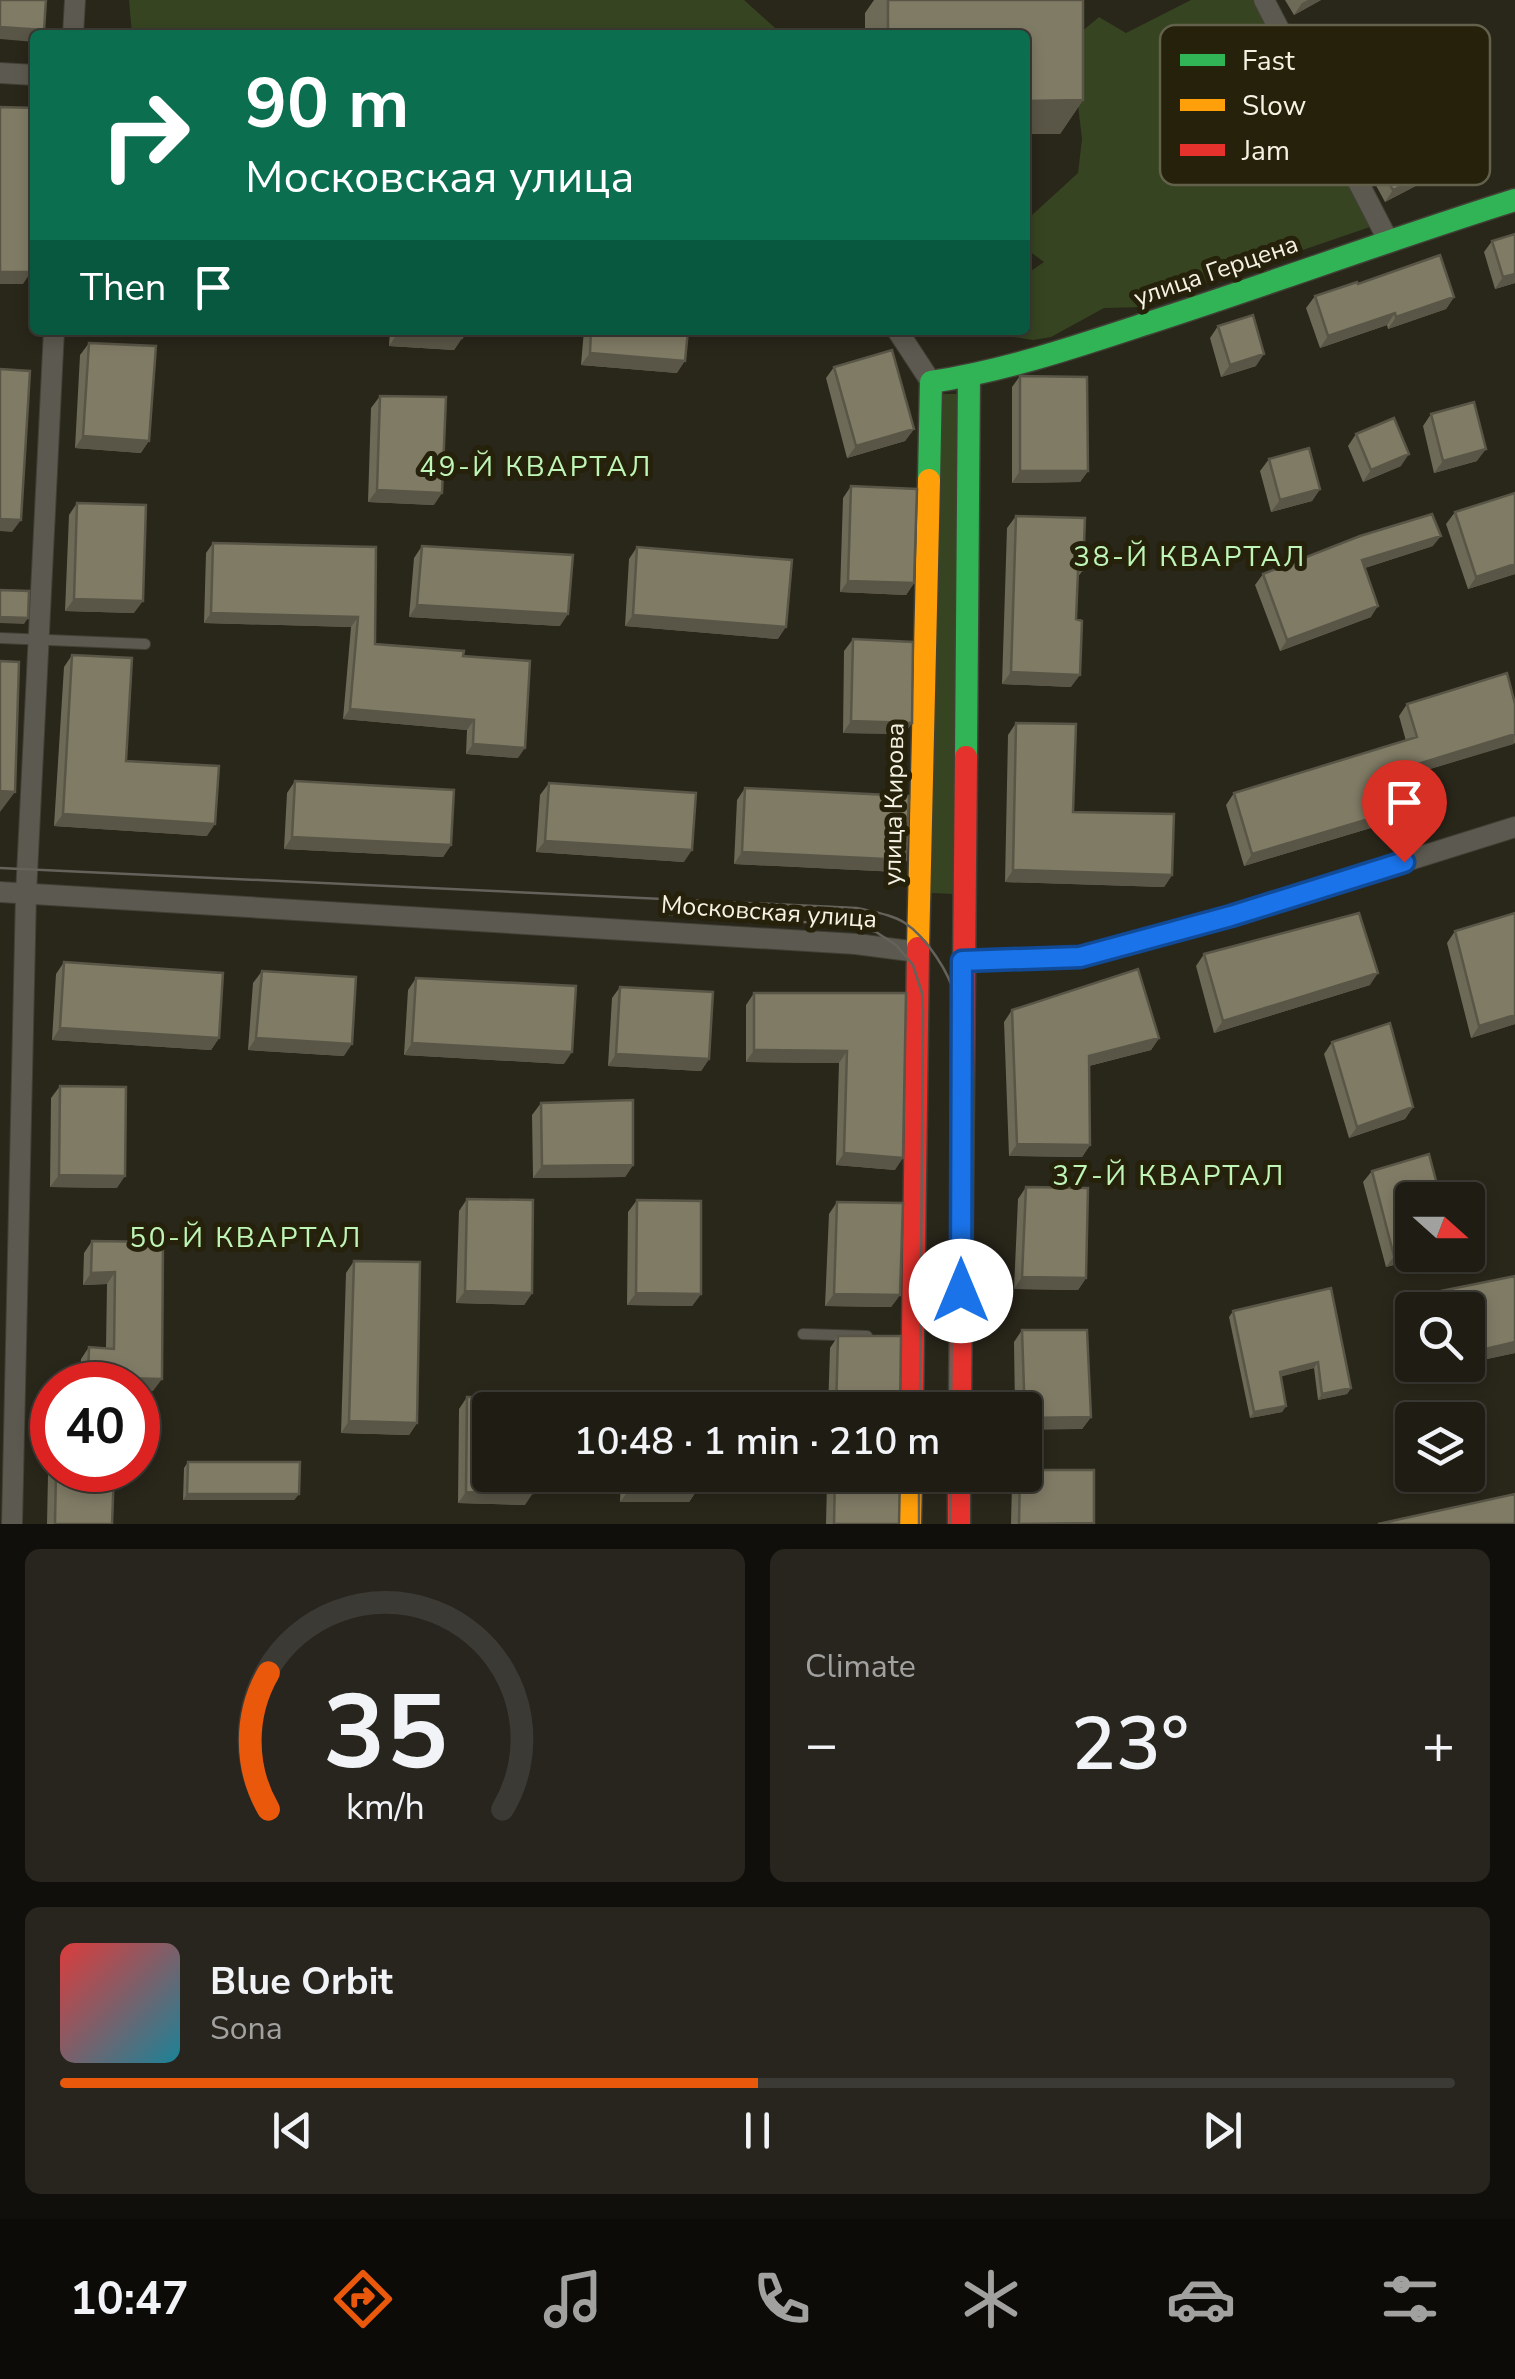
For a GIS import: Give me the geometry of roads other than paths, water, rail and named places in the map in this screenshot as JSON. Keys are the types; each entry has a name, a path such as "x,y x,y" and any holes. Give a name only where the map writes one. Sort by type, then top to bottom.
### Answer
{"street":[{"path":"73,30 75,0"},
{"path":"1264,0 1277,25"},
{"path":"0,73 30,75"},
{"path":"1360,185 1388,240"},
{"name":"улица Герцена","path":"931,382 969,376 1083,344 1515,200"},
{"path":"12,1524 26,894 54,335"},
{"path":"900,335 931,382"},
{"path":"960,1392 969,376"},
{"name":"улица Кирова","path":"911,1392 906,1337 931,382"},
{"name":"Московская улица","path":"0,892 856,944 962,961 1080,957 1231,916 1515,828"},
{"path":"910,1492 910,1524"},
{"path":"959,1492 959,1524"}],"lane":[{"path":"0,638 145,644"},
{"path":"802,1334 881,1336"}],"tram line":[{"path":"0,868 857,908 905,923 936,956 955,997 951,1392"},
{"path":"664,914 863,928 896,945 913,965 923,1012 920,1392"},
{"path":"919,1492 919,1524"},
{"path":"950,1524 951,1492"}],"district":[{"name":"49-Й КВАРТАЛ","path":"536,467"},
{"name":"38-Й КВАРТАЛ","path":"1190,557"},
{"name":"37-Й КВАРТАЛ","path":"1169,1176"},
{"name":"50-Й КВАРТАЛ","path":"246,1238"}]}
